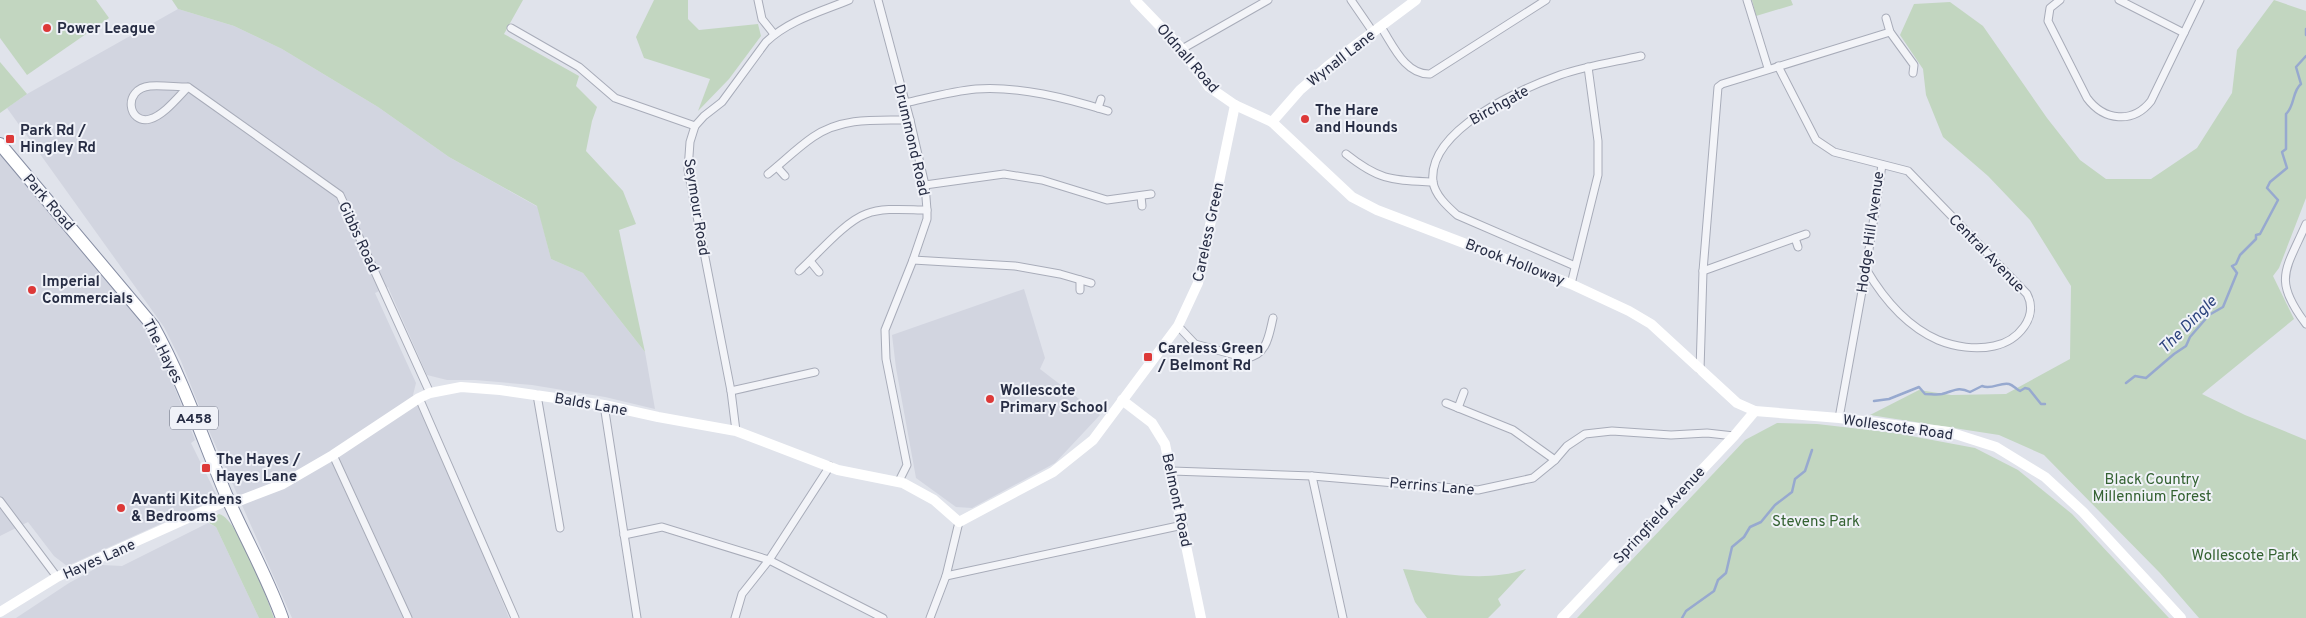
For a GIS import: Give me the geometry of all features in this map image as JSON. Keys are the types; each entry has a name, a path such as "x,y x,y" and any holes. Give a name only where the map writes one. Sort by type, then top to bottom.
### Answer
{"highway":[{"name":"Park Road","path":"0,144 78,236"},
{"name":"The Hayes","path":"78,236 153,326 167,352 230,502 267,579 282,618"}],"street":[{"path":"758,0 762,19 774,34"},
{"path":"511,28 579,67 615,98 695,126 722,102 774,34 785,26 849,0"},
{"name":"Drummond Road","path":"878,0 910,120 925,185 927,210 927,219 913,260 885,330 886,358 907,465 899,481"},
{"name":"Oldnall Road","path":"1135,0 1182,49 1209,87 1235,105 1272,122"},
{"path":"1182,49 1266,0"},
{"path":"1351,0 1407,66 1419,74 1430,74 1546,0"},
{"name":"Wynall Lane","path":"1272,122 1300,90 1416,0"},
{"path":"1747,0 1768,68"},
{"path":"2060,0 2050,8 2048,21 2086,98 2095,110 2122,117 2143,111 2151,101 2200,0"},
{"path":"2120,0 2184,33"},
{"path":"1886,18 1890,32 1914,65 1913,72"},
{"path":"1700,370 1703,271 1718,87 1768,68 1890,32"},
{"name":"Birchgate","path":"1433,182 1435,166 1444,144 1472,119 1510,97 1560,75 1641,56"},
{"name":"Hodge Hill Avenue","path":"1778,66 1816,140 1834,152 1882,165 1866,269 1839,418"},
{"path":"1571,284 1598,175 1598,141 1588,67"},
{"path":"150,86 188,87 150,119 141,119 133,113 130,104 132,95 140,89 150,86"},
{"name":"Gibbs Road","path":"188,87 340,195 430,393"},
{"path":"905,103 976,89 1012,89 1045,95 1108,111"},
{"path":"1098,108 1101,99"},
{"name":"Careless Green","path":"959,522 1053,472 1093,440 1178,326 1198,283 1235,105"},
{"path":"768,174 815,135 838,124 862,120 910,120"},
{"name":"Brook Holloway","path":"1272,122 1352,196 1377,210 1571,284 1629,311 1651,324 1737,403 1755,411"},
{"name":"Seymour Road","path":"695,126 688,149 688,170 731,391 736,430"},
{"path":"1346,154 1366,169 1391,180 1433,182 1437,193 1457,215 1575,266"},
{"name":"Central Avenue","path":"1866,269 1878,288 1905,320 1921,332 1955,346 1976,348 2001,344 2022,329 2030,317 2031,302 2027,294 1908,171 1882,165"},
{"path":"777,166 785,176"},
{"path":"925,185 1004,174 1042,180 1107,200 1151,194"},
{"path":"1141,196 1142,206"},
{"path":"799,271 829,241 858,217 866,214 927,210"},
{"path":"2306,224 2285,272 2284,282 2292,306 2306,324"},
{"path":"1703,271 1806,234"},
{"path":"1795,238 1798,246"},
{"path":"913,260 1016,266 1091,284"},
{"path":"810,261 818,272"},
{"path":"1080,280 1080,290"},
{"path":"1178,326 1195,344 1246,358 1252,357 1264,350 1273,318"},
{"path":"731,391 815,372"},
{"name":"Balds Lane","path":"230,502 283,484 334,454 419,398 430,393 461,388 500,390 537,395 604,406 658,418 736,430 838,470 899,481 934,500 959,522"},
{"path":"1458,408 1464,392"},
{"path":"537,395 560,528"},
{"path":"419,398 515,618"},
{"name":"Belmont Road","path":"1122,400 1156,428 1165,444 1201,618"},
{"path":"1446,403 1513,430 1555,460"},
{"path":"604,406 637,618"},
{"name":"Wollescote Road","path":"1755,411 1839,418 1949,432 1996,447 2045,477 2076,505 2181,618"},
{"name":"Springfield Avenue","path":"1562,618 1734,436 1755,411"},
{"name":"Perrins Lane","path":"1172,471 1312,476 1478,490 1533,478 1555,460 1567,446 1585,434 1612,431 1671,435 1707,433 1734,436"},
{"path":"334,454 408,618"},
{"path":"735,618 742,594 769,560 830,466"},
{"path":"1312,476 1343,618"},
{"path":"0,501 57,577"},
{"name":"Hayes Lane","path":"0,612 57,577 230,502"},
{"path":"930,618 946,576 959,522"},
{"path":"946,576 1183,524"},
{"path":"624,535 662,527 769,560 883,618"}],"shaded area":[{"path":"178,9 234,26 282,49 378,107 449,157 538,207 551,259 583,273 645,352 655,409 605,397 532,385 475,380 447,380 427,375 388,287 375,293 416,383 413,395 477,539 509,618 292,618 210,433 181,361 164,327 7,108 27,94"},
{"path":"0,155 142,323 163,358 195,440 191,443 218,498 67,566 54,556 28,522 0,536"},
{"name":"Wollescote Primary School","path":"1024,289 1045,358 1040,369 1100,415 1055,463 972,508 956,507 916,478 896,368 892,335"},
{"path":"208,523 216,527 259,618 16,618 69,583 102,565 122,566"}],"green space":[{"name":"Power League","path":"0,0 96,0 109,18 27,75 0,38"},
{"path":"172,0 523,0 504,34 579,76 576,86 597,107 586,151 623,191 636,224 619,230 645,352 583,273 551,259 537,206 449,157 378,107 282,49 234,26 178,9"},
{"path":"654,0 688,0 688,19 699,30 758,24 761,36 729,79 698,111 710,79 644,58 636,37"},
{"path":"1752,0 1791,0 1793,5 1756,16"},
{"path":"2274,0 2306,11 2306,198 2279,268 2273,276 2294,319 2202,394 2245,415 2306,440 2306,618 2199,618 2160,573 2044,455 1999,435 1870,415 1919,390 1951,395 2006,394 2070,359 2071,286 2030,220 1988,176 1943,137 1926,95 1923,69 1900,35 1914,4 1950,2 1983,26 2047,118 2080,160 2106,179 2151,179 2197,148 2232,93 2237,50"},
{"path":"0,62 27,94 0,113"},
{"name":"Stevens Park","path":"1777,423 1817,424 1895,433 1975,448 2018,470 2072,514 2169,618 1577,618 1745,440"},
{"path":"219,514 227,519 243,543 259,577 274,618 259,618 216,527 204,520"},
{"path":"1403,569 1480,576 1511,573 1526,569 1498,599 1501,605 1488,618 1427,618 1415,602"}],"waterway":[{"path":"2306,29 2306,35"},
{"name":"The Dingle","path":"2126,383 2135,376 2146,378 2186,346 2190,337 2209,315 2223,307 2237,273 2232,266 2236,264 2240,255 2256,239 2256,235 2260,234 2278,200 2267,188 2270,182 2287,168 2282,152 2286,149 2286,114 2301,84 2296,67 2306,56"},
{"name":"The Dingle","path":"1874,401 1889,399 1919,387 1925,394 1942,394 1959,389 1970,392 1982,386 1989,387 2006,384 2020,391 2025,388 2029,389 2041,404 2045,404"},
{"path":"1682,618 1686,611 1714,591 1718,580 1726,573 1732,547 1744,537 1750,527 1761,522 1775,505 1792,492 1795,479 1805,471 1812,450"}],"place":[{"name":"Power League","path":"47,28"},
{"name":"The Hare and Hounds","path":"1305,119"},
{"name":"Park Rd / Hingley Rd","path":"10,139"},
{"name":"Imperial Commercials","path":"32,290"},
{"name":"Careless Green / Belmont Rd","path":"1148,357"},
{"name":"Wollescote Primary School","path":"990,399"},
{"name":"The Hayes / Hayes Lane","path":"206,468"},
{"name":"Avanti Kitchens & Bedrooms","path":"121,508"}],"park label":[{"name":"Black Country Millennium Forest","path":"2152,488"},
{"name":"Wollescote Park","path":"2245,555"}]}
